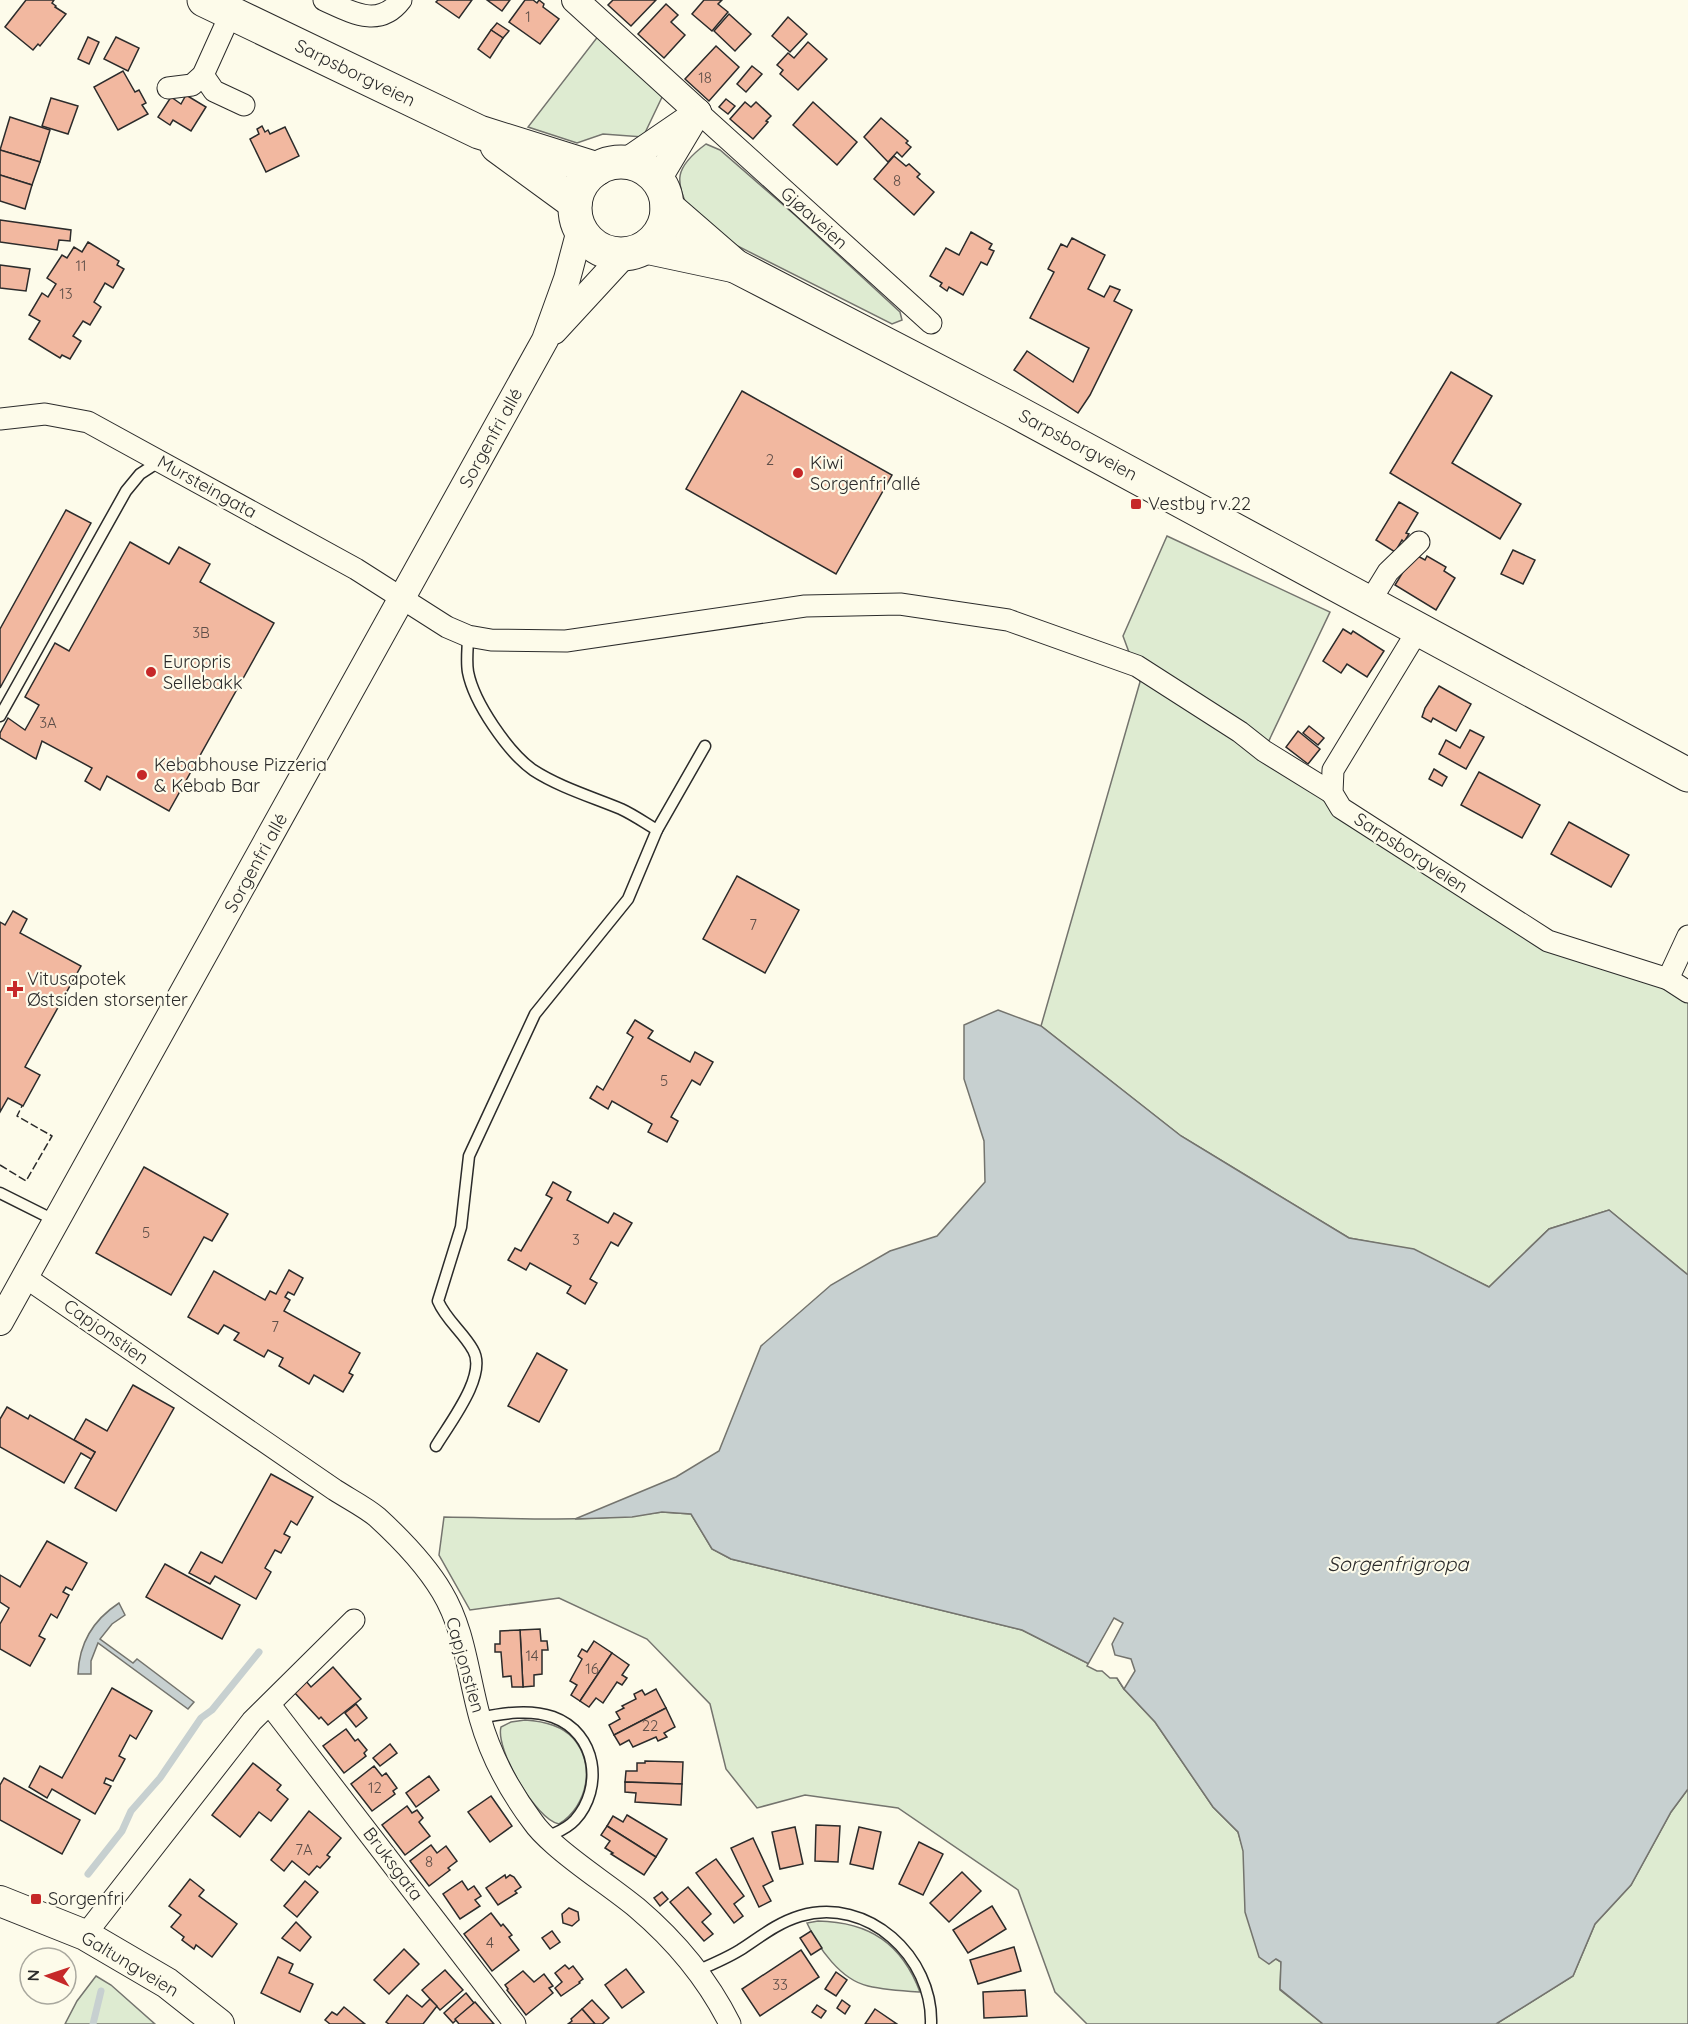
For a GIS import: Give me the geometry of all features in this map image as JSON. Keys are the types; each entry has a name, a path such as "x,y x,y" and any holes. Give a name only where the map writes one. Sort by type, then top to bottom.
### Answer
{"highway":[{"name":"Sarpsborgveien","path":"218,7 479,132 611,166"},
{"name":"Sarpsborgveien","path":"479,132 578,217"},
{"path":"611,166 643,168 662,194 664,223 657,237 635,251 614,254 601,250 589,242 578,217 579,190 586,178 611,166"},
{"name":"Sarpsborgveien","path":"662,194 735,266 1009,408 1688,775"},
{"name":"Sarpsborgveien","path":"635,251 735,266"}],"main road":[{"name":"Galtungveien","path":"0,1901 85,1935 167,1983 219,2024"}],"street":[{"path":"324,0 360,15 381,16 390,12 401,0"},
{"name":"Gjøaveien","path":"575,0 930,323"},
{"name":"Sarpsborgveien","path":"203,75 218,7"},
{"path":"168,88 192,85 203,75 214,91 244,105"},
{"path":"611,166 698,112"},
{"path":"662,194 698,112"},
{"path":"546,340 567,279 578,217"},
{"path":"546,340 635,251"},
{"name":"Sorgenfri allé","path":"0,1322 546,340"},
{"name":"Mursteingata","path":"0,419 45,414 88,422 356,569 447,627 468,636"},
{"path":"1369,603 1388,572 1419,542"},
{"name":"Sarpsborgveien","path":"468,636 491,640 566,641 804,606 900,604 1008,620 1137,666 1240,732 1264,751 1332,793 1341,808 1548,941 1668,980 1688,992"},
{"path":"1332,793 1333,770 1418,630"},
{"path":"1668,980 1688,936"},
{"name":"Capjonstien","path":"25,1277 376,1516 424,1567 443,1593 457,1626 480,1718 493,1758 508,1786 534,1825 576,1864 637,1908 699,1970 730,2024"},
{"path":"85,1935 252,1721 354,1620"},
{"name":"Bruksgata","path":"270,1705 515,2024"}],"lane":[{"path":"0,716 126,491 140,474 161,461"},
{"path":"468,636 468,672 479,700 497,732 507,744 532,769 547,778 625,811 657,830"},
{"path":"436,1446 467,1395 477,1367 474,1351 443,1312 438,1301 461,1227 469,1156 535,1014 620,912 628,899 657,830 705,746"},
{"path":"0,1193 56,1221"},
{"path":"480,1718 518,1712 537,1713 565,1722 584,1740 592,1763 593,1778 588,1800 573,1822 547,1837"},
{"path":"699,1970 739,1950 780,1923 822,1913 853,1917 871,1922 885,1930 909,1955 926,1987 931,2024"}],"green space":[{"path":"599,35 664,93 643,137 603,134 577,143 528,127"},
{"path":"706,144 720,150 796,216 900,312 902,320 892,324 694,224 681,189 681,172 694,154"},
{"path":"1167,536 1330,612 1264,751 1555,947 1688,992 1688,1275 1609,1210 1549,1229 1489,1287 1414,1250 1349,1238 1181,1136 1041,1026 1140,682 1123,636"},
{"path":"662,1512 691,1514 712,1549 731,1559 1022,1630 1117,1678 1124,1689 1155,1722 1213,1807 1238,1832 1276,1959 1281,1962 1280,1990 1323,2024 1087,2024 1055,1992 1018,1890 898,1808 805,1795 757,1808 726,1769 710,1704 647,1639 559,1598 470,1610 439,1555 444,1517 580,1519"},
{"path":"525,1720 544,1723 563,1730 573,1738 585,1760 586,1784 582,1796 577,1807 559,1824 550,1820 529,1797 504,1751 501,1727 511,1722"},
{"path":"1688,1789 1688,2024 1496,2024 1573,1976 1595,1924 1631,1885 1671,1812"},
{"path":"818,1921 853,1926 882,1939 904,1961 920,1992 868,1986 849,1977 831,1962 817,1943 807,1923"},
{"path":"96,1976 111,1985 155,2024 65,2024 74,2006 78,2006 78,2000"}],"water":[{"name":"Sorgenfrigropa","path":"998,1010 1041,1026 1181,1136 1349,1238 1414,1249 1489,1287 1549,1229 1609,1210 1688,1275 1688,1789 1671,1812 1631,1885 1595,1924 1573,1976 1496,2024 1323,2024 1280,1989 1281,1962 1276,1959 1269,1964 1259,1957 1245,1912 1243,1851 1238,1832 1213,1807 1155,1722 1124,1689 1117,1678 1022,1630 731,1559 712,1549 691,1514 662,1512 632,1517 575,1519 676,1477 719,1451 761,1346 831,1285 890,1251 937,1236 985,1182 984,1141 964,1079 964,1025"},
{"path":"119,1603 125,1615 112,1624 100,1639 133,1663 137,1659 194,1702 188,1709 98,1643 91,1661 91,1674 78,1674 81,1652 89,1633 102,1617"}],"pier":[{"path":"1114,1618 1123,1623 1112,1644 1115,1655 1131,1659 1135,1671 1124,1689 1117,1678 1110,1678 1102,1671 1087,1666"}],"building":[{"path":"26,0 54,0 52,3 55,7 66,14 40,46 38,44 33,50 5,27"},
{"path":"438,0 472,0 459,18 436,2"},
{"path":"487,0 510,0 502,11"},
{"path":"525,0 533,0 537,3 539,0 544,4 543,7 559,19 540,44 509,22"},
{"path":"613,0 656,0 631,26 608,5"},
{"path":"704,0 722,0 718,4 728,12 712,31 692,14"},
{"path":"666,4 678,15 671,22 685,35 664,58 638,34"},
{"path":"729,14 751,34 735,51 714,31"},
{"path":"788,17 807,34 790,52 772,36"},
{"path":"497,23 509,31 503,38 491,30"},
{"path":"491,30 503,38 490,58 478,49"},
{"path":"88,37 99,42 89,64 78,59"},
{"path":"116,37 139,48 128,71 104,59"},
{"path":"808,42 827,59 798,90 780,74 783,70 777,65 788,53 794,58"},
{"path":"716,46 739,67 709,101 685,79"},
{"path":"752,66 762,74 746,92 737,84"},
{"path":"123,71 135,92 139,90 146,103 142,105 148,114 118,130 94,87"},
{"path":"186,95 206,107 191,131 173,120 170,125 158,117 171,97 181,104"},
{"path":"51,98 78,106 68,134 42,126"},
{"path":"726,99 735,106 728,114 719,107"},
{"path":"745,102 751,107 756,102 771,116 753,139 730,119"},
{"path":"813,102 857,142 837,165 793,125"},
{"path":"10,117 50,130 40,162 0,150"},
{"path":"881,118 908,141 906,143 911,147 902,157 897,152 888,162 864,137"},
{"path":"262,126 265,132 268,130 270,134 285,127 299,156 266,172 250,139 259,134 257,129"},
{"path":"0,150 40,162 32,185 0,175"},
{"path":"894,156 906,166 909,164 920,174 917,177 934,192 914,215 874,179"},
{"path":"0,175 32,185 25,209 0,201"},
{"path":"0,220 71,230 70,241 59,240 57,250 0,242"},
{"path":"971,232 992,244 989,249 994,251 987,265 981,262 963,295 949,287 947,291 940,286 942,283 930,276 946,248 959,255"},
{"path":"1072,238 1105,255 1088,289 1104,297 1110,286 1120,290 1114,301 1132,310 1090,395 1078,413 1014,370 1027,351 1073,382 1089,348 1030,318 1054,272 1048,269 1061,244 1067,247"},
{"path":"88,242 119,261 117,265 124,269 113,288 105,283 94,302 101,307 90,325 83,321 73,336 81,341 70,359 62,355 60,358 29,339 40,321 29,315 42,293 48,297 56,284 47,278 62,255 67,258 74,247 82,252"},
{"path":"0,265 30,269 26,291 0,288"},
{"path":"1451,372 1492,396 1452,463 1521,504 1500,539 1390,473"},
{"path":"742,391 892,475 836,574 686,489"},
{"path":"1399,502 1418,513 1406,533 1409,534 1404,542 1402,540 1395,552 1376,540"},
{"path":"66,510 91,523 0,688 0,629"},
{"path":"130,542 169,564 179,547 210,564 200,582 274,623 169,811 107,776 100,790 85,781 92,768 42,741 36,759 0,738 0,733 8,718 25,730 39,705 25,697 55,643 69,651"},
{"path":"1513,550 1535,560 1523,584 1501,574"},
{"path":"1414,554 1425,560 1427,556 1446,567 1444,571 1455,578 1436,610 1395,585"},
{"path":"1343,629 1351,634 1353,631 1384,651 1367,677 1347,664 1341,673 1323,661"},
{"path":"1439,686 1471,704 1456,731 1433,718 1431,722 1422,717"},
{"path":"1309,726 1324,738 1318,745 1303,733"},
{"path":"1470,730 1484,737 1466,769 1439,754 1446,740 1460,748"},
{"path":"1298,731 1320,749 1308,764 1286,747"},
{"path":"1434,769 1447,777 1442,786 1429,779"},
{"path":"1479,772 1540,805 1522,838 1461,805"},
{"path":"1569,822 1629,855 1611,887 1551,854"},
{"path":"737,876 799,910 765,973 703,939"},
{"path":"13,911 27,919 20,933 81,966 25,1067 40,1075 23,1106 8,1098 0,1112 0,922 5,925"},
{"path":"635,1020 653,1031 648,1038 690,1062 695,1052 713,1062 700,1085 692,1080 671,1117 678,1121 667,1142 648,1132 652,1124 612,1101 608,1109 590,1098 597,1086 603,1090 633,1037 627,1033"},
{"path":"144,1167 228,1214 212,1241 204,1237 171,1295 96,1253"},
{"path":"553,1182 571,1192 567,1200 608,1223 614,1213 632,1223 618,1246 611,1242 590,1279 597,1283 585,1304 567,1293 571,1286 530,1263 526,1270 508,1260 515,1248 521,1251 552,1198 546,1195"},
{"path":"289,1270 303,1278 294,1295 288,1292 285,1297 290,1300 284,1311 360,1353 349,1373 353,1375 343,1392 314,1375 309,1384 279,1366 283,1358 268,1350 264,1357 234,1340 239,1333 224,1325 218,1334 188,1317 214,1271 265,1300 270,1291 276,1294"},
{"path":"537,1353 567,1370 539,1422 508,1406"},
{"path":"133,1385 174,1408 116,1511 75,1488 95,1452 74,1440 86,1419 107,1431"},
{"path":"7,1407 28,1419 30,1415 95,1452 91,1459 81,1453 64,1483 0,1447 0,1419"},
{"path":"271,1474 313,1497 297,1525 291,1521 284,1534 290,1537 281,1553 275,1550 265,1568 271,1572 256,1599 215,1576 210,1584 189,1573 201,1552 222,1563"},
{"path":"47,1541 87,1563 72,1590 66,1587 63,1592 69,1595 57,1618 51,1614 39,1636 45,1639 30,1666 0,1649 0,1624 9,1608 0,1602 0,1575 20,1587"},
{"path":"165,1564 240,1605 222,1639 146,1597"},
{"path":"540,1629 541,1641 547,1641 548,1650 542,1650 542,1674 534,1675 534,1686 523,1687 520,1630"},
{"path":"520,1630 523,1687 512,1687 511,1676 503,1677 501,1652 495,1652 495,1644 500,1644 500,1631"},
{"path":"594,1641 612,1653 580,1701 571,1695 577,1685 570,1681 582,1659 578,1656 582,1649 587,1652"},
{"path":"612,1653 629,1665 622,1675 627,1678 622,1685 617,1682 603,1703 596,1698 589,1707 580,1701"},
{"path":"333,1667 361,1699 328,1725 321,1717 319,1719 294,1692 306,1681 311,1687"},
{"path":"112,1688 152,1711 136,1739 130,1735 119,1756 125,1759 113,1781 106,1778 104,1783 111,1786 95,1814 52,1789 47,1798 29,1787 40,1766 62,1778"},
{"path":"656,1689 666,1708 614,1735 609,1725 620,1719 616,1712 636,1699 634,1694 642,1690 645,1695"},
{"path":"356,1704 367,1718 356,1727 345,1713"},
{"path":"666,1708 675,1727 664,1733 667,1737 658,1741 656,1737 633,1747 629,1740 620,1745 614,1735"},
{"path":"346,1729 355,1741 358,1739 367,1750 364,1753 366,1756 344,1773 323,1746"},
{"path":"390,1744 397,1753 380,1766 373,1758"},
{"path":"645,1761 683,1762 682,1784 625,1782 626,1771 637,1771 637,1763 645,1763"},
{"path":"253,1763 281,1785 277,1790 288,1799 271,1821 259,1812 240,1837 212,1815"},
{"path":"374,1766 382,1776 386,1773 397,1788 393,1791 395,1794 372,1811 351,1784"},
{"path":"429,1776 439,1790 416,1807 406,1793"},
{"path":"4,1778 80,1820 62,1854 0,1820 0,1785"},
{"path":"625,1782 682,1784 681,1805 635,1802 636,1793 625,1792"},
{"path":"491,1796 512,1826 490,1842 468,1812"},
{"path":"407,1806 412,1813 417,1810 423,1818 419,1822 430,1836 405,1855 382,1825"},
{"path":"309,1811 341,1838 327,1855 330,1857 320,1868 317,1866 309,1875 292,1861 284,1871 271,1860"},
{"path":"627,1815 667,1839 656,1857 607,1826 613,1816 623,1822"},
{"path":"816,1825 840,1826 838,1862 815,1861"},
{"path":"607,1826 656,1857 644,1875 605,1848 610,1841 601,1835"},
{"path":"795,1827 803,1864 780,1869 772,1832"},
{"path":"859,1827 881,1832 873,1869 850,1864"},
{"path":"753,1838 773,1881 763,1886 771,1901 759,1907 731,1848"},
{"path":"919,1842 943,1854 923,1895 899,1884"},
{"path":"431,1845 437,1853 446,1846 457,1861 448,1868 450,1870 429,1886 410,1861"},
{"path":"716,1859 744,1896 734,1904 743,1916 734,1923 696,1873"},
{"path":"962,1872 981,1891 949,1922 930,1903"},
{"path":"505,1875 506,1878 510,1875 514,1877 521,1887 515,1891 517,1893 498,1905 486,1888"},
{"path":"190,1879 204,1890 199,1896 237,1924 212,1957 196,1945 194,1949 171,1927 181,1915 169,1906"},
{"path":"305,1881 318,1892 297,1917 284,1906"},
{"path":"462,1881 468,1890 474,1886 481,1896 475,1900 480,1906 460,1919 443,1894"},
{"path":"688,1887 711,1914 702,1922 713,1934 704,1941 670,1902"},
{"path":"662,1892 668,1899 660,1906 654,1898"},
{"path":"992,1906 1006,1929 968,1953 953,1930"},
{"path":"569,1908 578,1912 579,1920 572,1926 563,1923 562,1914"},
{"path":"491,1913 512,1935 509,1937 519,1950 492,1971 464,1934"},
{"path":"296,1922 311,1937 300,1951 282,1938"},
{"path":"552,1931 560,1942 550,1949 542,1938"},
{"path":"811,1931 822,1948 811,1955 800,1938"},
{"path":"1014,1947 1021,1971 978,1984 970,1960"},
{"path":"404,1949 419,1964 389,1994 374,1980"},
{"path":"801,1950 819,1977 760,2016 742,1989"},
{"path":"278,1957 293,1964 289,1973 313,1984 300,2012 261,1993"},
{"path":"565,1965 569,1969 573,1966 583,1979 561,1996 555,1988 562,1982 555,1973"},
{"path":"626,1969 644,1992 622,2008 605,1985"},
{"path":"445,1970 463,1990 440,2010 422,1990"},
{"path":"523,1971 534,1982 544,1974 553,1986 549,1988 553,1993 526,2015 505,1985"},
{"path":"836,1972 847,1980 836,1996 825,1989"},
{"path":"1025,1990 1027,2016 984,2018 983,1992"},
{"path":"466,1993 474,2003 453,2023 444,2013"},
{"path":"407,1995 422,2007 430,1999 437,2006 423,2024 389,2024 386,2022"},
{"path":"592,2000 609,2018 602,2024 595,2024 582,2009"},
{"path":"842,2000 850,2006 845,2014 837,2008"},
{"path":"475,2002 494,2024 459,2024 455,2019"},
{"path":"817,2005 826,2011 821,2018 812,2012"},
{"path":"344,2007 365,2024 330,2024 325,2020 332,2012 337,2015"},
{"path":"582,2009 595,2024 568,2024 572,2021 571,2019"},
{"path":"875,2009 897,2024 865,2024"}],"waterway":[{"path":"88,1874 122,1831 131,1811 160,1778 201,1718 212,1710 259,1652"},
{"path":"93,2024 101,1991"}],"fence":[{"path":"0,1165 26,1181 52,1136 17,1116 22,1106"}],"place":[{"name":"Kiwi Sorgenfri allé","path":"798,473"},
{"name":"Vestby rv.22","path":"1136,504"},
{"name":"Europris Sellebakk","path":"151,672"},
{"name":"Kebabhouse Pizzeria & Kebab Bar","path":"142,775"},
{"name":"Vitusapotek Østsiden storsenter","path":"15,989"},
{"name":"Sorgenfri","path":"36,1899"}]}
